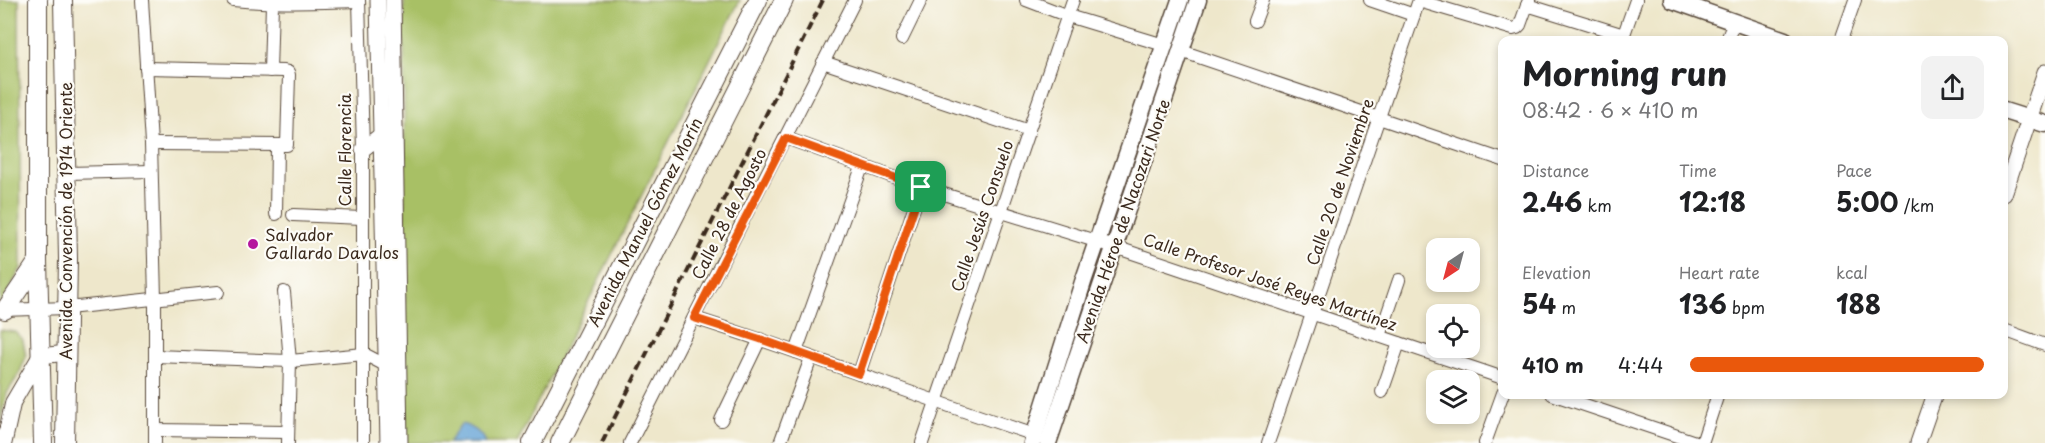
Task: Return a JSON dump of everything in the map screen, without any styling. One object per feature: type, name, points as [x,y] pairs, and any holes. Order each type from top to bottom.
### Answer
[{"type":"main road","name":"Avenida Convención de 1914 Oriente","points":[[38,0],[38,261],[43,443]]},
{"type":"main road","name":"Avenida Convención de 1914 Oriente","points":[[63,0],[68,173],[65,443]]},
{"type":"main road","name":"Avenida Manuel Gómez Morín","points":[[532,443],[758,0]]},
{"type":"main road","name":"Avenida Manuel Gómez Morín","points":[[560,443],[784,0]]},
{"type":"main road","name":"Avenida Héroe de Nacozari Norte","points":[[1043,441],[1097,242],[1180,0]]},
{"type":"main road","name":"Avenida Héroe de Nacozari Norte","points":[[1043,441],[1115,247],[1198,0]]},
{"type":"main road","points":[[1672,0],[1774,36]]},
{"type":"main road","points":[[2008,112],[2045,124]]},
{"type":"main road","points":[[647,272],[638,261],[639,252],[664,200],[667,181]]},
{"type":"main road","points":[[2,312],[38,261]]},
{"type":"street","points":[[142,0],[151,144],[156,437],[288,437],[290,361],[284,291]]},
{"type":"street","points":[[233,0],[272,4],[287,1],[359,1]]},
{"type":"street","points":[[378,0],[388,443]]},
{"type":"street","points":[[393,0],[400,443]]},
{"type":"street","name":"Calle 28 de Agosto","points":[[630,443],[855,0]]},
{"type":"street","points":[[902,39],[921,0]]},
{"type":"street","points":[[1026,0],[1068,16],[1164,45]]},
{"type":"street","name":"Calle Jesús Consuelo","points":[[922,443],[1073,0]]},
{"type":"street","points":[[1255,21],[1263,0]]},
{"type":"street","points":[[1370,0],[1413,15]]},
{"type":"street","points":[[1419,0],[1514,29],[1520,25],[1528,3],[1618,36]]},
{"type":"street","name":"Calle 20 de Noviembre","points":[[1268,443],[1419,0]]},
{"type":"street","points":[[1624,36],[1636,0]]},
{"type":"street","points":[[1842,36],[1855,0]]},
{"type":"street","name":"Calle Florencia","points":[[359,1],[363,149],[363,443]]},
{"type":"street","points":[[270,71],[272,4]]},
{"type":"street","points":[[1729,36],[1734,22]]},
{"type":"street","points":[[1181,51],[1498,158]]},
{"type":"street","points":[[823,62],[1029,131]]},
{"type":"street","points":[[146,68],[284,71],[289,75],[289,141],[284,146],[151,144]]},
{"type":"street","points":[[2008,182],[2045,72]]},
{"type":"street","points":[[363,149],[381,135]]},
{"type":"street","name":"Calle Profesor José Reyes Martínez","points":[[786,138],[921,187],[1115,247],[1498,376]]},
{"type":"street","points":[[276,214],[277,146]]},
{"type":"street","points":[[796,352],[862,166]]},
{"type":"street","points":[[68,173],[151,171]]},
{"type":"street","points":[[859,374],[921,187]]},
{"type":"street","points":[[293,215],[362,218]]},
{"type":"street","points":[[1380,336],[1399,280]]},
{"type":"street","points":[[2,312],[68,308],[218,292]]},
{"type":"street","points":[[694,318],[760,339],[1043,441]]},
{"type":"street","points":[[2008,331],[2045,345]]},
{"type":"street","points":[[721,420],[760,339]]},
{"type":"street","points":[[1382,392],[1399,343]]},
{"type":"street","points":[[4,443],[13,402],[40,356],[67,353]]},
{"type":"street","points":[[155,356],[290,361],[364,354],[387,366]]},
{"type":"street","points":[[780,443],[811,358]]},
{"type":"street","points":[[1485,443],[1501,399]]},
{"type":"street","points":[[1567,399],[1700,443],[1716,399]]},
{"type":"street","points":[[1918,443],[1933,399]]},
{"type":"green space","points":[[0,0],[19,0],[21,268],[0,306]]},
{"type":"green space","points":[[404,0],[740,0],[517,443],[405,443]]},
{"type":"green space","points":[[0,330],[15,332],[23,340],[26,357],[7,393],[0,421]]},
{"type":"water","points":[[461,424],[476,430],[485,443],[448,443]]},
{"type":"railway","points":[[602,443],[823,0]]},
{"type":"place","name":"Salvador Gallardo Davalos","points":[[253,244]]},
{"type":"route","points":[[786,138],[921,187],[859,374],[694,318],[786,138]]}]
